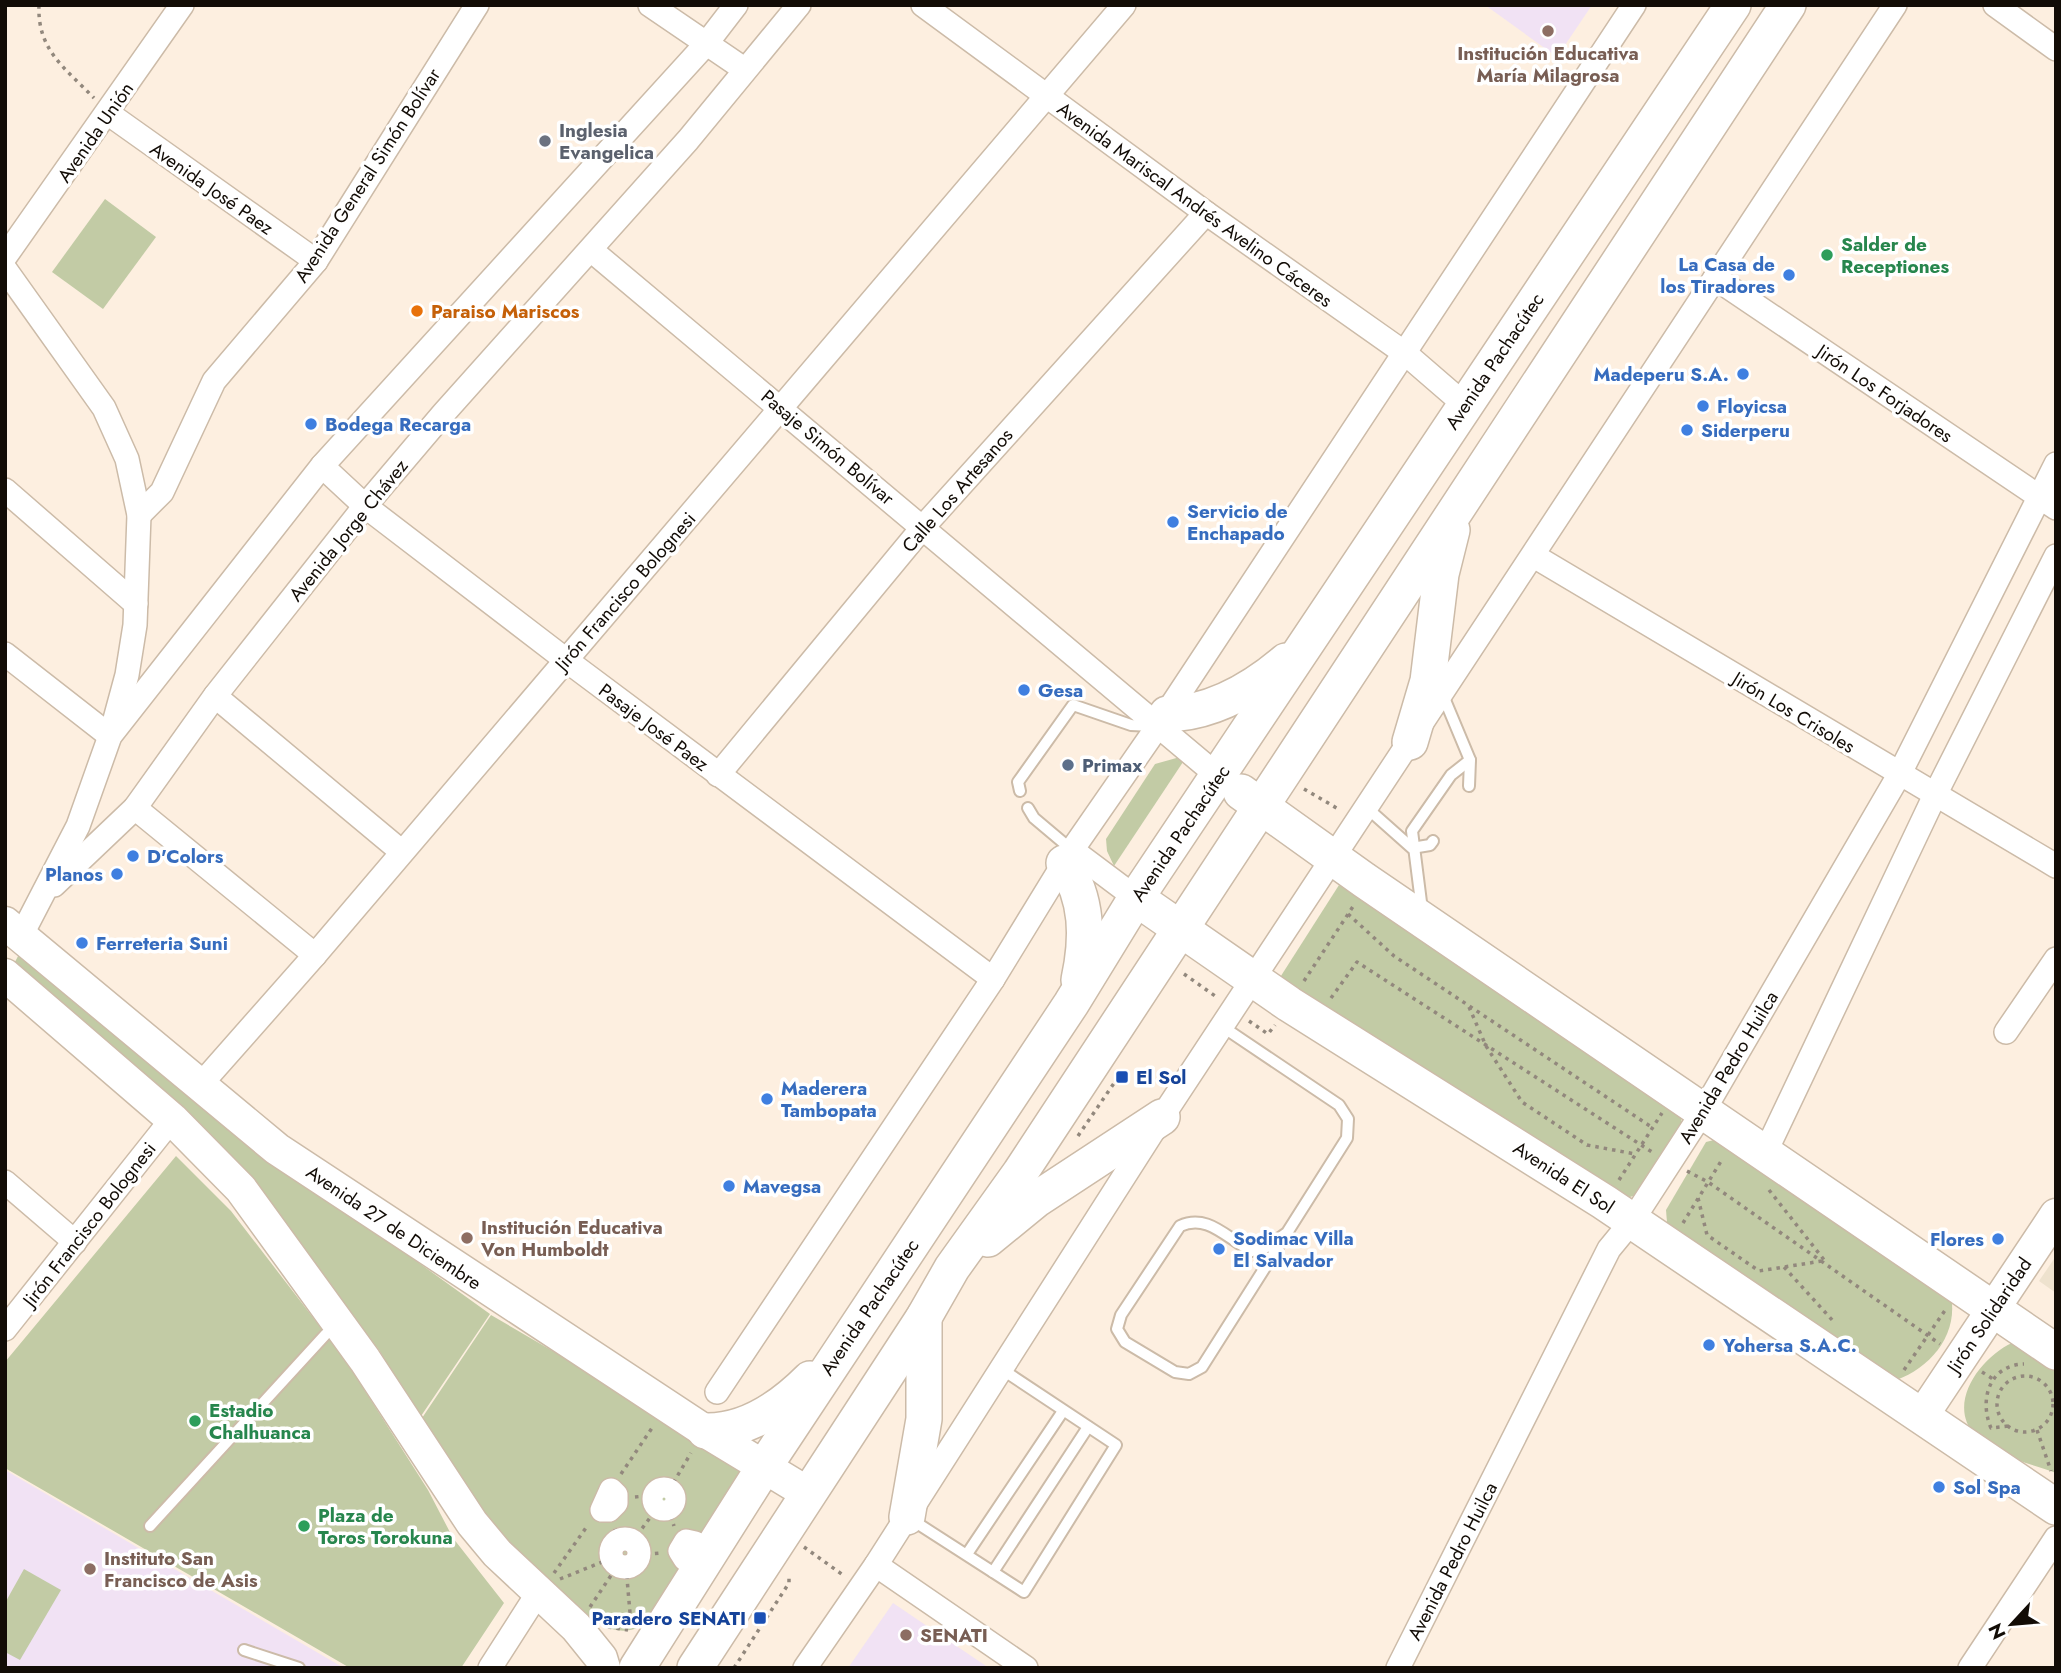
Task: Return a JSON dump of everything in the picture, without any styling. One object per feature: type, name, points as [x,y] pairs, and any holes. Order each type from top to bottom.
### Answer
[{"type":"main road","points":[[695,1668],[924,1317],[952,1268],[1020,1173],[1788,5]]},
{"type":"main road","name":"Avenida Pachacútec","points":[[637,1668],[846,1341],[1071,1004],[1136,898],[1731,6]]},
{"type":"main road","points":[[1410,742],[1428,681],[1441,574],[1459,503]]},
{"type":"main road","points":[[1163,720],[1230,698],[1260,681],[1302,648]]},
{"type":"main road","points":[[1218,776],[1369,884],[1993,1309],[2040,1367]]},
{"type":"main road","points":[[1068,856],[1084,912],[1083,959],[1071,1004]]},
{"type":"main road","name":"Avenida El Sol","points":[[1136,898],[1302,1012],[1618,1211],[2050,1503]]},
{"type":"main road","points":[[952,1268],[1037,1199],[1163,1117]]},
{"type":"main road","points":[[908,1517],[924,1419],[924,1317]]},
{"type":"main road","points":[[705,1431],[728,1431],[753,1422],[803,1385],[846,1341]]},
{"type":"street","name":"Avenida Unión","points":[[5,257],[182,5]]},
{"type":"street","name":"Avenida General Simón Bolívar","points":[[139,515],[162,492],[214,381],[316,261],[477,5]]},
{"type":"street","points":[[650,5],[744,69]]},
{"type":"street","name":"Avenida Jorge Chávez","points":[[39,899],[78,826],[110,736],[323,466],[706,44],[736,5]]},
{"type":"street","name":"Avenida Jorge Chávez","points":[[13,929],[39,899],[135,808],[215,696],[365,506],[443,414],[688,140],[799,5]]},
{"type":"street","name":"Avenida Mariscal Andrés Avelino Cáceres","points":[[923,5],[1206,213],[1406,354],[1465,405]]},
{"type":"street","name":"Jirón Francisco Bolognesi","points":[[202,1083],[315,955],[1048,98],[1124,5]]},
{"type":"street","points":[[717,1392],[992,979],[1068,856],[1163,720],[1634,5]]},
{"type":"street","points":[[805,1668],[908,1517],[1163,1117],[1895,5]]},
{"type":"street","points":[[1995,5],[2056,50]]},
{"type":"street","name":"Avenida José Paez","points":[[108,114],[316,261]]},
{"type":"street","name":"Calle Los Artesanos","points":[[718,775],[923,527],[1206,213]]},
{"type":"street","name":"Pasaje Simón Bolívar","points":[[592,250],[923,527],[1163,720]]},
{"type":"street","points":[[5,269],[104,408],[127,459],[139,515],[136,604],[127,675],[110,736],[5,654]]},
{"type":"street","name":"Jirón Los Forjadores","points":[[1715,278],[2047,502]]},
{"type":"street","name":"Avenida Pedro Huilca","points":[[1398,1668],[1609,1249],[1618,1211],[1670,1162],[1690,1101],[1899,775],[2047,502],[2056,464]]},
{"type":"street","name":"Pasaje José Paez","points":[[323,466],[365,506],[718,775],[992,979]]},
{"type":"street","points":[[5,490],[136,604]]},
{"type":"street","name":"Jirón Los Crisoles","points":[[1534,556],[2056,866]]},
{"type":"street","points":[[1774,1158],[1936,793],[2056,556]]},
{"type":"street","points":[[215,696],[402,852]]},
{"type":"street","points":[[1163,720],[1218,776]]},
{"type":"street","points":[[135,808],[315,955]]},
{"type":"street","name":"Avenida El Sol","points":[[1068,856],[1136,898]]},
{"type":"street","points":[[5,967],[13,929]]},
{"type":"street","name":"Avenida 27 de Diciembre","points":[[13,929],[202,1083],[277,1149],[705,1431],[809,1494]]},
{"type":"street","points":[[2007,1032],[2056,959]]},
{"type":"street","points":[[5,975],[172,1119],[241,1189],[340,1326],[472,1523],[542,1589],[601,1658],[604,1668]]},
{"type":"street","name":"Jirón Francisco Bolognesi","points":[[5,1329],[172,1119]]},
{"type":"street","points":[[5,1182],[75,1242]]},
{"type":"street","name":"Jirón Solidaridad","points":[[1922,1416],[2056,1215]]},
{"type":"street","points":[[1970,1668],[2056,1538]]},
{"type":"street","points":[[619,1563],[615,1543],[622,1540],[632,1542]]},
{"type":"street","points":[[876,1565],[1026,1668]]},
{"type":"street","points":[[491,1668],[542,1589]]},
{"type":"lane","points":[[1442,693],[1470,760],[1469,786]]},
{"type":"lane","points":[[1020,791],[1018,782],[1073,705],[1100,722],[1131,725],[1163,720]]},
{"type":"lane","points":[[1423,920],[1412,831],[1451,775],[1470,760]]},
{"type":"lane","points":[[1033,814],[1068,856]]},
{"type":"lane","points":[[1363,815],[1412,848],[1430,845],[1433,841]]},
{"type":"lane","points":[[1223,1027],[1339,1105],[1348,1119],[1347,1138],[1288,1232],[1202,1367],[1189,1374],[1175,1372],[1125,1342],[1117,1329],[1121,1315],[1180,1226],[1191,1220],[1204,1222],[1252,1251],[1267,1247],[1288,1232]]},
{"type":"lane","points":[[150,1526],[326,1334],[340,1326]]},
{"type":"lane","points":[[908,1517],[1024,1592],[1116,1445],[1003,1370]]},
{"type":"lane","points":[[967,1555],[1063,1411]]},
{"type":"lane","points":[[993,1572],[1088,1427]]},
{"type":"lane","points":[[244,1650],[299,1668]]},
{"type":"path","points":[[39,5],[38,27],[47,49],[108,114]]},
{"type":"path","points":[[1280,774],[1363,815]]},
{"type":"path","points":[[1302,1012],[1349,914],[1369,884]]},
{"type":"path","points":[[1349,914],[1394,956],[1653,1128]]},
{"type":"path","points":[[1268,1034],[1302,1012],[1357,962],[1641,1146],[1708,1182],[1928,1336]]},
{"type":"path","points":[[1469,1007],[1486,1046],[1522,1102],[1587,1145],[1635,1154]]},
{"type":"path","points":[[1618,1211],[1635,1154],[1653,1128],[1690,1101]]},
{"type":"path","points":[[1668,1245],[1724,1157]]},
{"type":"path","points":[[1774,1158],[1769,1191],[1828,1265]]},
{"type":"path","points":[[1698,1198],[1707,1235],[1759,1271],[1822,1261]]},
{"type":"path","points":[[1784,1267],[1832,1321],[1842,1328]]},
{"type":"path","points":[[1895,1364],[1905,1371],[1961,1287]]},
{"type":"path","points":[[2008,1426],[1991,1428],[1986,1416],[1984,1402],[1991,1384],[2007,1368],[2040,1367]]},
{"type":"path","points":[[2040,1367],[2053,1401],[2050,1418],[2037,1430],[2019,1432],[2008,1426],[1999,1415],[1997,1405],[2001,1390],[2040,1367]]},
{"type":"path","points":[[1991,1384],[2001,1390]]},
{"type":"path","points":[[542,1589],[659,1417]]},
{"type":"path","points":[[2037,1430],[2051,1469],[2050,1503]]},
{"type":"path","points":[[632,1542],[705,1431]]},
{"type":"path","points":[[796,1553],[801,1545],[861,1587]]},
{"type":"path","points":[[542,1589],[619,1563],[631,1629]]},
{"type":"path","points":[[734,1668],[789,1583],[790,1572]]},
{"type":"path","points":[[605,1627],[631,1629],[640,1625]]},
{"type":"shaded area","name":"Institución Educativa María Milagrosa","points":[[1485,5],[1592,5],[1557,57]]},
{"type":"shaded area","points":[[2056,1256],[2056,1293],[2039,1281]]},
{"type":"shaded area","name":"Instituto San Francisco de Asis","points":[[5,1470],[344,1668],[5,1668]]},
{"type":"shaded area","name":"SENATI","points":[[893,1603],[989,1668],[848,1668]]},
{"type":"green space","points":[[105,199],[156,237],[103,309],[52,272]]},
{"type":"green space","points":[[1180,757],[1183,762],[1114,866],[1107,851],[1106,839],[1155,764]]},
{"type":"green space","points":[[1339,885],[1679,1110],[1683,1127],[1642,1193],[1618,1201],[1279,979]]},
{"type":"green space","points":[[24,945],[281,1164],[490,1314],[419,1419],[379,1350],[252,1185],[9,973]]},
{"type":"green space","points":[[1722,1138],[1950,1292],[1951,1322],[1939,1349],[1929,1360],[1904,1377],[1890,1382],[1668,1235],[1666,1210],[1706,1142]]},
{"type":"green space","name":"Estadio Chalhuanca","points":[[176,1156],[231,1211],[318,1324],[355,1375],[428,1490],[453,1538],[504,1603],[461,1668],[350,1668],[5,1468],[5,1362]]},
{"type":"green space","points":[[491,1315],[654,1410],[745,1469],[646,1623],[638,1628],[621,1631],[598,1623],[538,1585],[520,1568],[488,1528],[420,1421]]},
{"type":"green space","points":[[2012,1343],[2021,1343],[2056,1363],[2056,1473],[1993,1449],[1976,1436],[1967,1423],[1964,1410],[1971,1383],[1989,1359]]},
{"type":"green space","points":[[24,1569],[61,1590],[20,1660],[5,1652],[5,1603]]},
{"type":"place","name":"Institución Educativa María Milagrosa","points":[[1548,31]]},
{"type":"place","name":"Inglesia Evangelica","points":[[545,141]]},
{"type":"place","name":"Salder de Receptiones","points":[[1827,255]]},
{"type":"place","name":"La Casa de los Tiradores","points":[[1789,275]]},
{"type":"place","name":"Paraiso Mariscos","points":[[417,311]]},
{"type":"place","name":"Madeperu S.A.","points":[[1743,374]]},
{"type":"place","name":"Floyicsa","points":[[1703,406]]},
{"type":"place","name":"Bodega Recarga","points":[[311,424]]},
{"type":"place","name":"Siderperu","points":[[1687,430]]},
{"type":"place","name":"Servicio de Enchapado","points":[[1173,522]]},
{"type":"place","name":"Gesa","points":[[1024,690]]},
{"type":"place","name":"Primax","points":[[1068,765]]},
{"type":"place","name":"D'Colors","points":[[133,856]]},
{"type":"place","name":"Planos","points":[[117,874]]},
{"type":"place","name":"Ferreteria Suni","points":[[82,943]]},
{"type":"place","name":"El Sol","points":[[1122,1077]]},
{"type":"place","name":"Maderera Tambopata","points":[[767,1099]]},
{"type":"place","name":"Mavegsa","points":[[729,1186]]},
{"type":"place","name":"Institución Educativa Von Humboldt","points":[[467,1238]]},
{"type":"place","name":"Flores","points":[[1998,1239]]},
{"type":"place","name":"Sodimac Villa El Salvador","points":[[1219,1249]]},
{"type":"place","name":"Yohersa S.A.C.","points":[[1709,1345]]},
{"type":"place","name":"Estadio Chalhuanca","points":[[195,1421]]},
{"type":"place","name":"Sol Spa","points":[[1939,1487]]},
{"type":"place","name":"Plaza de Toros Torokuna","points":[[304,1526]]},
{"type":"place","name":"Instituto San Francisco de Asis","points":[[90,1569]]},
{"type":"place","name":"Paradero SENATI","points":[[760,1618]]},
{"type":"place","name":"SENATI","points":[[906,1635]]}]
